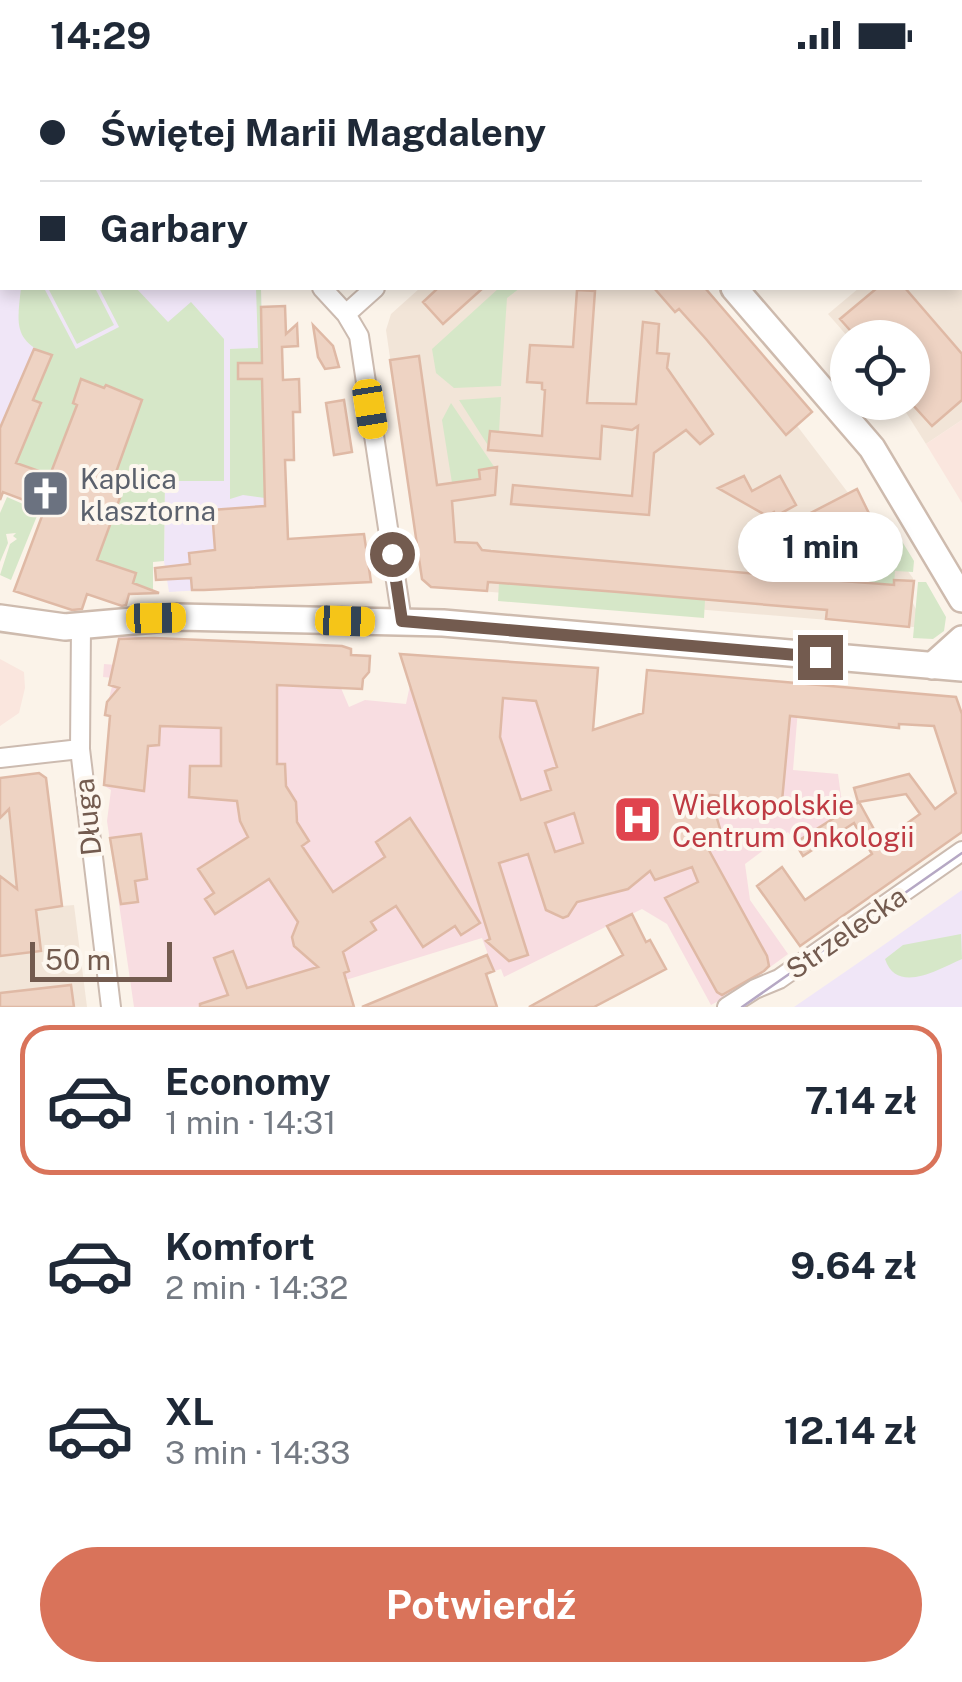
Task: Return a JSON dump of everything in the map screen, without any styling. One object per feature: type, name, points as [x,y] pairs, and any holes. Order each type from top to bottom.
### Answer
[{"type":"street","points":[[324,290],[346,314],[358,336],[402,621]]},
{"type":"street","points":[[346,314],[374,290]]},
{"type":"street","points":[[736,290],[872,448],[962,599]]},
{"type":"street","points":[[0,618],[60,627],[156,618],[402,621],[962,668]]},
{"type":"street","name":"Długa","points":[[81,626],[80,749],[111,1007]]},
{"type":"street","points":[[932,666],[962,639]]},
{"type":"street","points":[[0,758],[80,749]]},
{"type":"street","name":"Strzelecka","points":[[727,1007],[755,989],[779,980],[962,851]]},
{"type":"shaded area","points":[[0,290],[261,290],[269,586],[169,592],[164,561],[166,394],[34,349],[0,425]]},
{"type":"shaded area","points":[[418,290],[694,290],[913,578],[911,599],[925,628],[431,587],[422,579],[386,330],[391,314]]},
{"type":"shaded area","points":[[857,290],[962,290],[962,420],[926,444],[911,420],[930,420],[930,320],[833,320],[828,314]]},
{"type":"shaded area","points":[[962,420],[962,503],[926,444]]},
{"type":"shaded area","points":[[122,633],[149,639],[351,649],[350,676],[341,688],[349,707],[365,700],[406,704],[410,685],[489,659],[598,668],[595,698],[584,698],[595,731],[642,722],[647,671],[800,685],[793,770],[838,774],[847,809],[795,843],[788,832],[745,864],[750,900],[788,954],[711,1005],[667,924],[642,909],[504,977],[501,969],[494,971],[482,938],[258,1007],[134,1007],[107,821],[111,790],[103,785],[110,717],[105,715],[114,678],[103,677],[104,664],[117,665],[118,636]]},
{"type":"shaded area","points":[[0,659],[24,672],[25,688],[19,713],[0,726]]},
{"type":"shaded area","points":[[0,778],[46,778],[62,906],[74,905],[87,1007],[0,1007]]},
{"type":"shaded area","points":[[962,890],[962,1007],[794,1007],[858,963]]},
{"type":"green space","points":[[21,290],[45,290],[76,349],[119,327],[100,290],[138,290],[168,322],[191,302],[224,339],[224,481],[165,481],[164,561],[153,562],[153,593],[135,594],[135,573],[93,559],[103,543],[116,494],[108,485],[142,400],[106,385],[104,388],[81,380],[73,403],[77,405],[50,475],[16,463],[42,404],[33,400],[51,356],[24,337],[19,312]]},
{"type":"green space","points":[[49,290],[96,290],[114,325],[77,344]]},
{"type":"green space","points":[[256,290],[261,290],[265,498],[243,495],[230,499],[230,349],[258,348]]},
{"type":"green space","points":[[497,290],[517,290],[507,298],[501,386],[454,388],[436,373],[432,349]]},
{"type":"green space","points":[[501,397],[499,432],[489,447],[459,400]]},
{"type":"green space","points":[[451,403],[495,468],[479,470],[480,479],[452,483],[442,420]]},
{"type":"green space","points":[[7,497],[39,511],[11,580],[0,575],[10,544],[17,539],[13,536],[16,533],[6,534],[8,543],[0,562],[0,513]]},
{"type":"green space","points":[[897,533],[914,561],[913,572],[895,571],[894,585],[830,580],[830,576],[841,576],[842,565],[867,561],[891,548],[887,538]]},
{"type":"green space","points":[[918,582],[926,582],[946,617],[944,631],[933,639],[913,638]]},
{"type":"green space","points":[[499,583],[705,600],[704,618],[498,601]]},
{"type":"green space","points":[[961,934],[962,959],[931,973],[899,976],[885,959],[903,945]]},
{"type":"building","points":[[436,290],[481,290],[443,324],[423,302]]},
{"type":"building","points":[[577,290],[595,291],[587,403],[636,404],[643,322],[659,324],[657,353],[669,354],[667,368],[713,434],[700,444],[686,430],[654,453],[649,515],[511,504],[513,485],[632,496],[638,426],[632,430],[602,426],[600,459],[488,450],[490,431],[542,436],[545,390],[542,383],[527,382],[530,345],[573,347]]},
{"type":"building","points":[[656,290],[707,290],[812,412],[786,435],[679,309],[675,312]]},
{"type":"building","points":[[875,290],[907,290],[962,354],[962,400],[932,426],[927,420],[930,420],[930,320],[841,320]]},
{"type":"building","points":[[285,306],[286,334],[297,324],[298,346],[282,347],[283,380],[299,379],[300,412],[293,412],[294,460],[285,460],[288,539],[364,534],[371,582],[192,590],[191,578],[156,580],[155,568],[190,564],[189,553],[215,550],[212,510],[265,506],[262,379],[238,379],[238,363],[262,363],[261,307]]},
{"type":"building","points":[[313,325],[333,346],[339,367],[325,369],[318,357]]},
{"type":"building","points":[[34,349],[52,355],[33,400],[41,403],[16,463],[50,475],[77,405],[73,403],[81,379],[142,400],[110,489],[121,495],[97,560],[136,573],[133,583],[159,593],[129,594],[122,606],[87,594],[82,609],[72,610],[14,591],[45,508],[3,492],[0,500],[0,428]]},
{"type":"building","points":[[419,356],[437,485],[480,479],[479,470],[497,467],[495,495],[452,501],[455,542],[477,543],[482,550],[491,551],[827,580],[797,520],[857,489],[887,550],[830,580],[894,585],[894,580],[914,581],[909,627],[826,619],[827,610],[618,592],[488,582],[487,591],[431,587],[422,579],[390,360]]},
{"type":"building","points":[[344,400],[352,452],[334,455],[326,403]]},
{"type":"building","points":[[744,476],[752,491],[780,476],[796,505],[776,516],[774,512],[767,516],[718,488]]},
{"type":"building","points":[[119,639],[342,646],[351,649],[351,655],[370,656],[362,689],[277,685],[277,764],[285,764],[286,786],[296,802],[297,822],[309,841],[302,846],[333,892],[385,857],[376,842],[410,818],[480,923],[461,935],[455,926],[423,947],[396,906],[371,922],[376,930],[343,952],[349,971],[344,973],[354,1007],[200,1007],[228,995],[214,958],[233,951],[247,988],[318,967],[294,946],[292,937],[298,922],[269,879],[215,914],[205,899],[214,893],[198,869],[248,837],[237,801],[189,797],[190,766],[221,766],[221,728],[160,726],[159,745],[148,746],[144,791],[104,785],[110,716],[105,715],[107,702],[119,688],[109,685]]},
{"type":"building","name":"Wielkopolskie Centrum Onkologii","points":[[400,654],[598,668],[593,730],[643,713],[647,670],[956,697],[962,714],[962,832],[800,946],[757,886],[782,867],[805,900],[872,854],[854,823],[803,856],[795,843],[859,802],[881,842],[920,814],[906,794],[858,802],[854,788],[909,774],[935,809],[956,793],[934,726],[899,724],[899,728],[790,716],[782,801],[710,795],[721,832],[705,843],[769,966],[722,995],[665,898],[698,882],[692,867],[655,880],[650,871],[628,889],[577,902],[563,918],[546,910],[528,854],[499,863],[528,955],[509,961],[486,941],[490,939]],"holes":[[[503,698],[536,701],[557,767],[545,771],[551,790],[521,800],[500,737]],[[574,813],[583,843],[555,852],[545,823]]]},
{"type":"building","points":[[39,773],[46,778],[62,906],[36,910],[41,951],[0,956],[0,876],[17,889],[9,809],[0,818],[0,778]]},
{"type":"building","points":[[141,834],[147,879],[135,881],[138,902],[121,904],[110,838]]},
{"type":"building","points":[[632,914],[666,969],[594,1007],[529,1007],[623,955],[607,926]]},
{"type":"building","points":[[487,955],[494,971],[486,974],[497,1007],[362,1007]]},
{"type":"building","points":[[71,985],[74,1007],[0,1007],[0,993]]},
{"type":"tram line","points":[[742,1007],[962,853]]},
{"type":"place","name":"Kaplica klasztorna","points":[[45,494]]},
{"type":"place","name":"Wielkopolskie Centrum Onkologii","points":[[637,820]]},
{"type":"route","points":[[392,554],[402,621],[820,657]]}]
